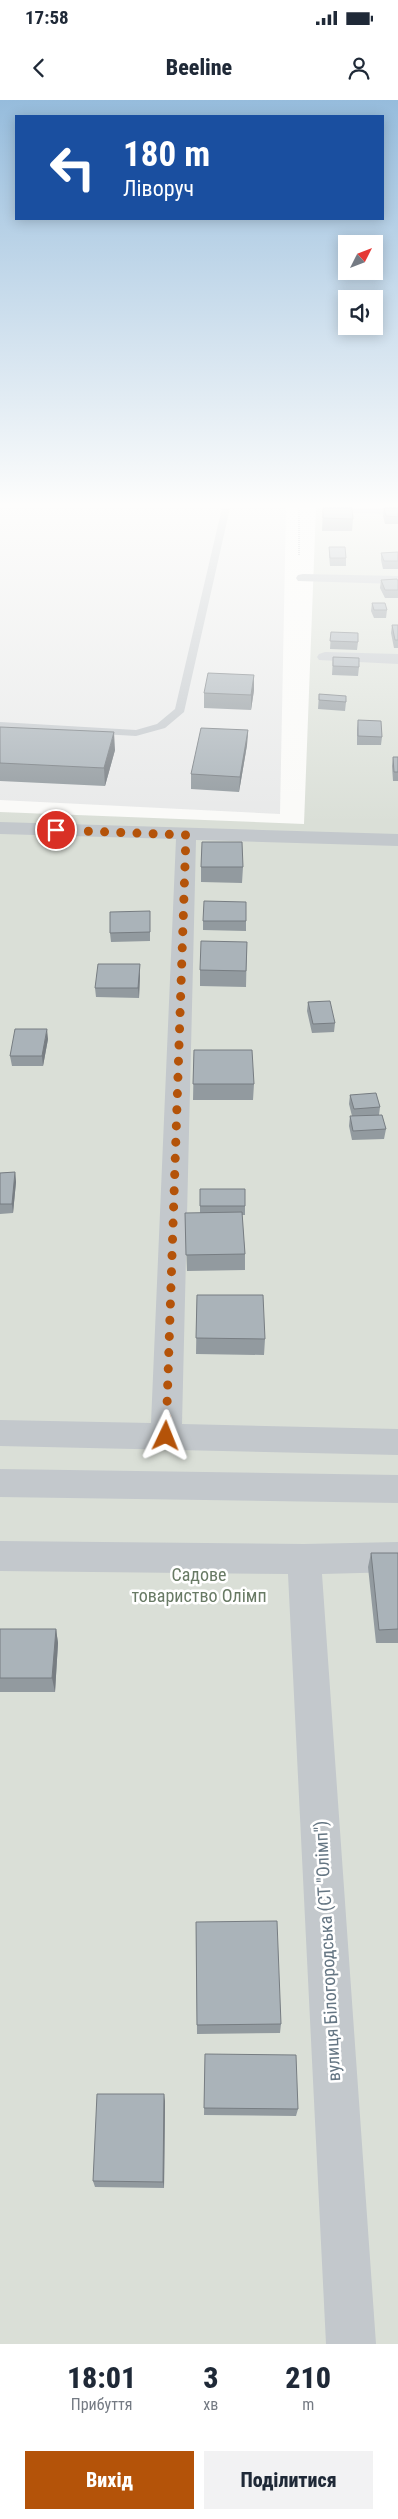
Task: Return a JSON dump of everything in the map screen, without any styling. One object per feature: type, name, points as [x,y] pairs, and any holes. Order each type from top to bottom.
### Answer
[{"type":"street","points":[[325,657],[398,659]]},
{"type":"street","points":[[0,828],[398,840]]},
{"type":"street","points":[[166,1436],[186,835]]},
{"type":"street","points":[[0,1433],[398,1442]]},
{"type":"street","points":[[0,1483],[398,1489]]},
{"type":"street","points":[[0,1556],[304,1559],[398,1557]]},
{"type":"street","name":"вулиця Білогородська (СТ \"Олімп\")","points":[[304,1559],[351,2344]]},
{"type":"lane","points":[[0,725],[136,733],[161,726],[180,710],[202,613]]},
{"type":"shaded area","points":[[0,613],[284,613],[280,814],[0,800]]},
{"type":"green space","name":"Садове товариство Олімп","points":[[312,613],[398,613],[398,2344],[0,2344],[0,812],[304,824]]},
{"type":"building","points":[[392,625],[398,625],[398,640],[395,640]]},
{"type":"building","points":[[331,632],[358,633],[358,642],[330,641]]},
{"type":"building","points":[[333,657],[359,658],[359,667],[333,666]]},
{"type":"building","points":[[208,673],[254,675],[251,695],[204,693]]},
{"type":"building","points":[[319,694],[346,696],[346,702],[319,700]]},
{"type":"building","points":[[358,720],[381,721],[382,737],[358,736]]},
{"type":"building","points":[[0,727],[114,732],[104,768],[0,763]]},
{"type":"building","points":[[201,728],[248,730],[240,777],[191,774]]},
{"type":"building","points":[[393,757],[398,757],[398,772],[394,772]]},
{"type":"building","points":[[202,842],[242,842],[243,867],[201,867]]},
{"type":"building","points":[[204,901],[246,902],[246,921],[203,921]]},
{"type":"building","points":[[150,911],[150,932],[110,933],[110,912]]},
{"type":"building","points":[[201,941],[247,942],[246,971],[200,970]]},
{"type":"building","points":[[98,964],[140,964],[138,988],[95,988]]},
{"type":"building","points":[[330,1001],[335,1023],[313,1024],[308,1002]]},
{"type":"building","points":[[15,1029],[47,1029],[42,1056],[10,1056]]},
{"type":"building","points":[[194,1050],[252,1050],[254,1084],[193,1084]]},
{"type":"building","points":[[376,1093],[380,1107],[354,1109],[350,1095]]},
{"type":"building","points":[[382,1115],[386,1129],[353,1131],[350,1116]]},
{"type":"building","points":[[15,1172],[12,1204],[0,1204],[0,1173]]},
{"type":"building","points":[[200,1189],[245,1189],[245,1206],[200,1206]]},
{"type":"building","points":[[242,1212],[245,1254],[186,1255],[185,1213]]},
{"type":"building","points":[[197,1295],[263,1295],[265,1339],[196,1338]]},
{"type":"building","points":[[371,1553],[398,1553],[398,1629],[379,1630]]},
{"type":"building","points":[[0,1629],[56,1629],[52,1678],[0,1678]]},
{"type":"building","points":[[277,1921],[281,2024],[197,2025],[196,1922]]},
{"type":"building","points":[[205,2054],[296,2055],[298,2109],[204,2108]]},
{"type":"building","points":[[97,2094],[164,2094],[163,2182],[93,2181]]},
{"type":"route","points":[[56,830],[186,835],[166,1436]]}]
